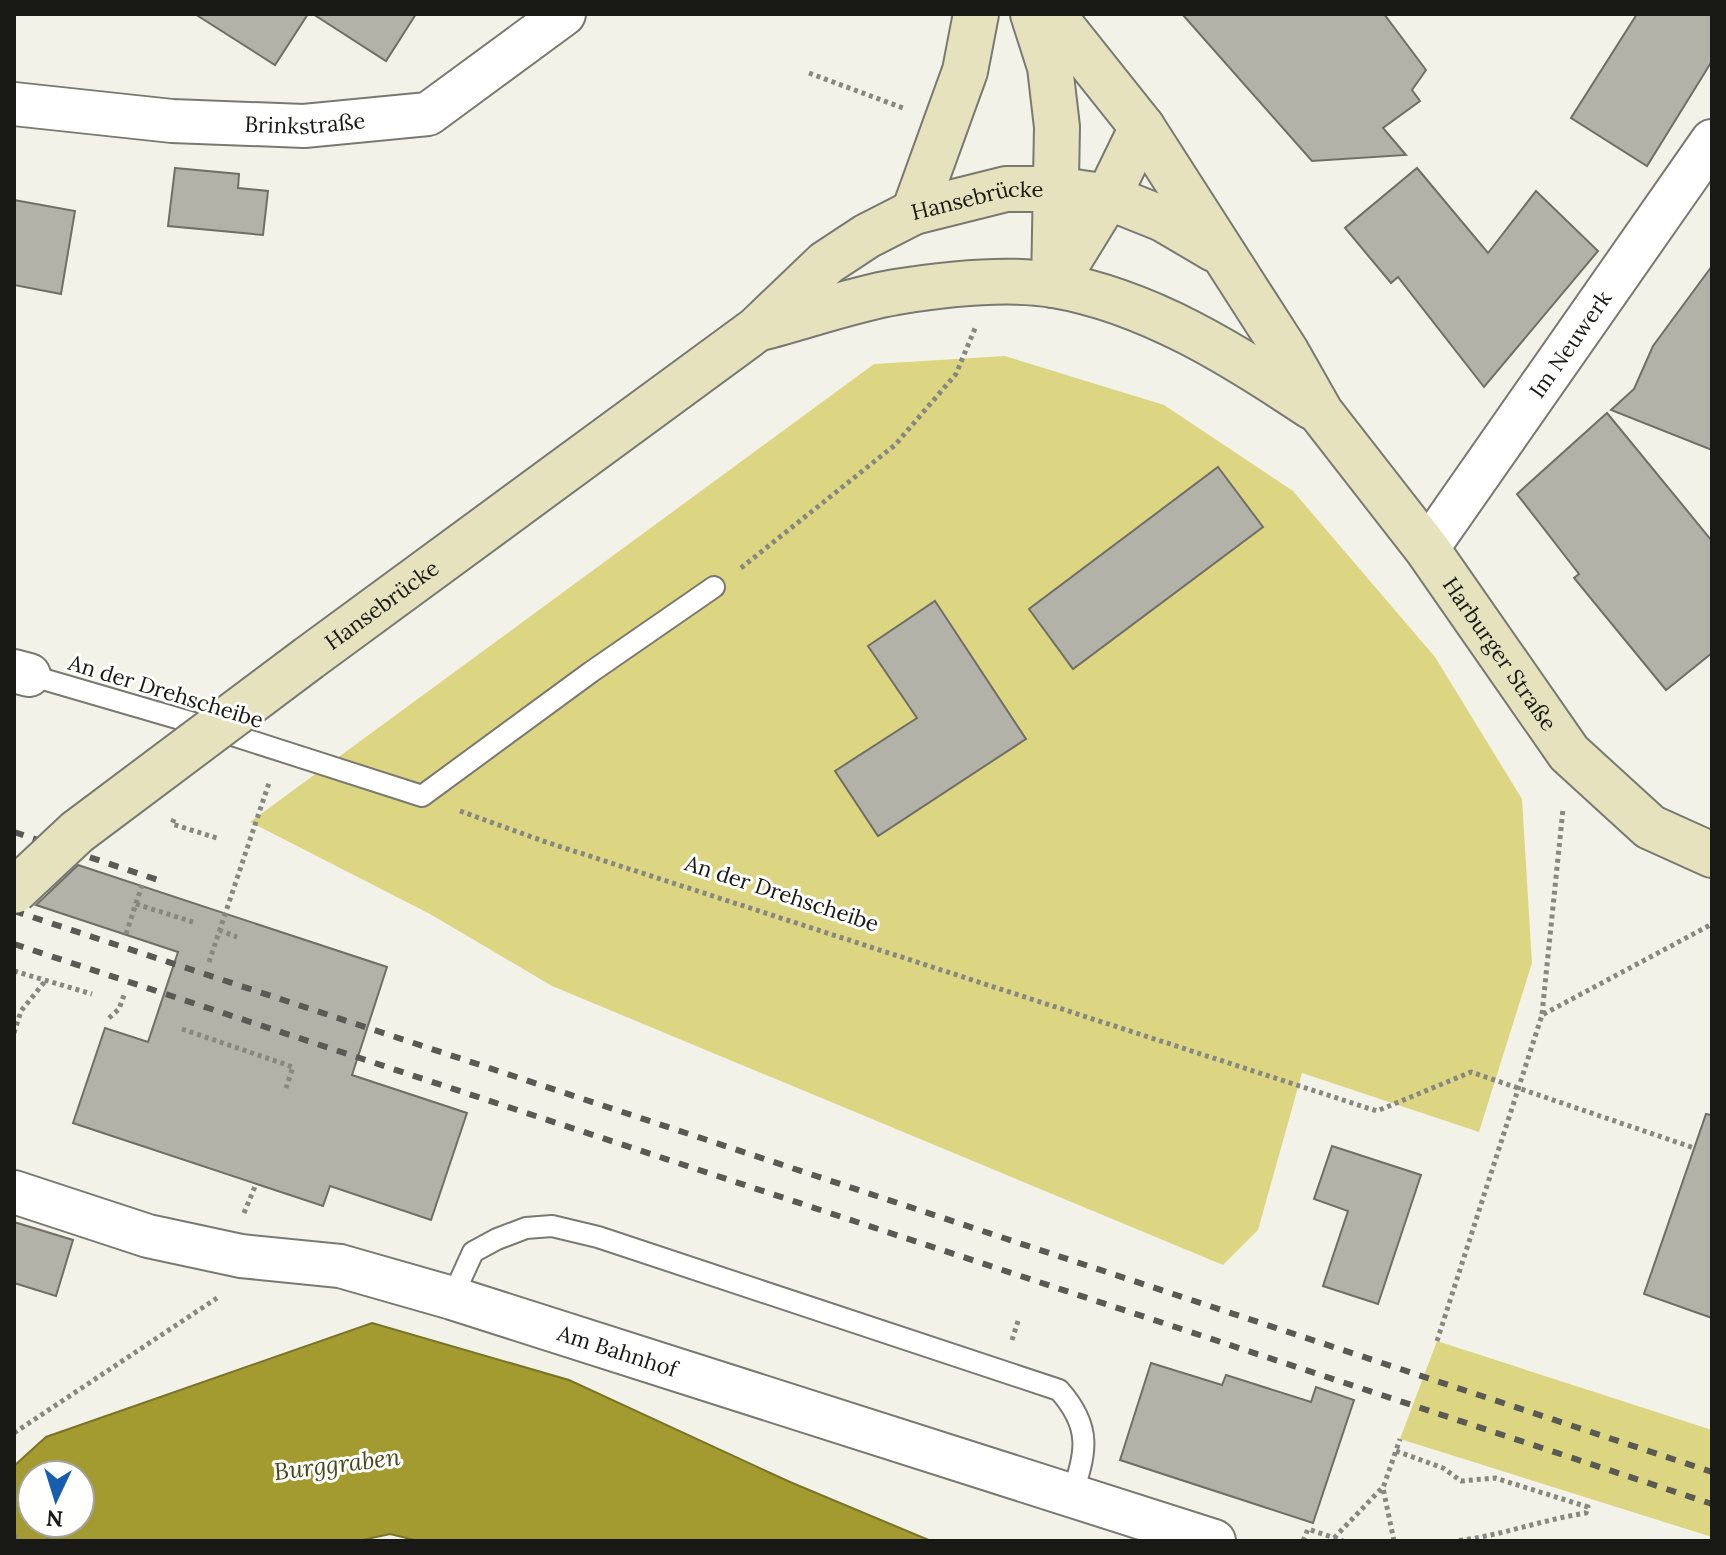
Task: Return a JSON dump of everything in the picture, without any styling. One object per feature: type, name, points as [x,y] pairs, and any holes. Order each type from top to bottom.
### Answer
[{"type":"main road","points":[[914,212],[958,96],[976,14]]},
{"type":"main road","points":[[1033,14],[1050,67],[1057,127],[1054,285]]},
{"type":"main road","name":"Harburger Straße","points":[[1052,14],[1142,127],[1321,413],[1427,549],[1569,753],[1650,827],[1712,855]]},
{"type":"main road","points":[[1054,285],[1108,197],[1142,127]]},
{"type":"main road","name":"Hansebrücke","points":[[14,891],[77,832],[757,329],[826,263],[867,236],[914,212],[1006,189],[1055,189],[1108,197],[1163,219],[1223,255]]},
{"type":"main road","name":"Hansebrücke","points":[[757,329],[894,293],[994,283],[1054,285]]},
{"type":"main road","name":"Harburger Straße","points":[[1054,285],[1137,308],[1264,375],[1321,413]]},
{"type":"street","name":"Brinkstraße","points":[[14,104],[172,121],[304,126],[428,114],[564,14]]},
{"type":"street","name":"Im Neuwerk","points":[[1427,549],[1712,141]]},
{"type":"street","name":"Am Bahnhof","points":[[14,1192],[148,1236],[241,1256],[340,1266],[452,1298],[1214,1541]]},
{"type":"lane","points":[[422,796],[591,672],[714,587]]},
{"type":"lane","name":"An der Drehscheibe","points":[[21,673],[422,796]]},
{"type":"lane","points":[[452,1298],[473,1252],[497,1239],[526,1228],[552,1226],[598,1237],[1059,1390],[1075,1408],[1086,1455],[1071,1497]]},
{"type":"path","points":[[714,587],[895,445],[956,374],[994,283]]},
{"type":"path","points":[[209,962],[279,752]]},
{"type":"path","points":[[1437,1341],[1542,1015],[1569,753]]},
{"type":"path","name":"An der Drehscheibe","points":[[422,796],[543,841],[1377,1111],[1471,1072],[1694,1148]]},
{"type":"path","points":[[179,826],[220,839]]},
{"type":"path","points":[[126,934],[142,885]]},
{"type":"path","points":[[136,904],[193,922]]},
{"type":"path","points":[[1542,1015],[1712,924]]},
{"type":"path","points":[[219,930],[237,937]]},
{"type":"path","points":[[14,971],[92,994]]},
{"type":"path","points":[[14,1033],[21,1011],[46,980]]},
{"type":"path","points":[[109,1018],[119,1009],[124,995]]},
{"type":"path","points":[[182,1029],[293,1067],[286,1088]]},
{"type":"path","points":[[14,1433],[207,1303],[237,1287],[241,1256]]},
{"type":"path","points":[[1334,1538],[1383,1488],[1400,1439]]},
{"type":"path","points":[[1396,1451],[1443,1468],[1461,1481],[1495,1478],[1588,1507],[1586,1513],[1553,1518],[1494,1537],[1455,1541]]},
{"type":"path","points":[[1383,1488],[1394,1541]]},
{"type":"path","points":[[1303,1541],[1308,1529],[1343,1541]]},
{"type":"path","points":[[14,1536],[21,1541]]},
{"type":"shaded area","points":[[1005,356],[1164,405],[1293,491],[1435,657],[1522,799],[1532,963],[1479,1132],[1302,1073],[1258,1230],[1223,1265],[552,986],[430,914],[250,822],[874,364]]},
{"type":"shaded area","points":[[1437,1341],[1712,1430],[1712,1537],[1400,1439]]},
{"type":"water","name":"Burggraben","points":[[372,1323],[569,1380],[790,1482],[931,1541],[419,1541],[390,1534],[358,1541],[14,1541],[16,1464],[16,1539],[96,1539],[96,1459],[22,1459],[46,1437]]},
{"type":"building","points":[[195,14],[308,14],[275,65]]},
{"type":"building","points":[[313,14],[416,14],[386,61]]},
{"type":"building","points":[[1182,14],[1384,14],[1426,70],[1412,90],[1420,101],[1383,128],[1406,155],[1312,161]]},
{"type":"building","points":[[1637,14],[1712,14],[1712,61],[1647,166],[1571,118]]},
{"type":"building","points":[[175,168],[239,174],[238,188],[268,191],[263,235],[168,226]]},
{"type":"building","points":[[1417,168],[1488,253],[1536,191],[1598,251],[1484,387],[1398,277],[1391,283],[1345,228]]},
{"type":"building","points":[[14,200],[75,211],[61,294],[14,285]]},
{"type":"building","points":[[1712,266],[1712,450],[1611,410],[1634,389],[1653,346]]},
{"type":"building","points":[[1607,413],[1712,541],[1712,653],[1666,690],[1574,578],[1579,574],[1517,494]]},
{"type":"building","points":[[1218,467],[1263,527],[1073,669],[1029,609]]},
{"type":"building","points":[[935,601],[1026,739],[878,836],[835,771],[917,718],[868,646]]},
{"type":"building","points":[[78,865],[387,967],[352,1075],[467,1113],[431,1220],[330,1186],[323,1206],[73,1123],[105,1028],[148,1042],[178,952],[36,905]]},
{"type":"building","points":[[1706,1114],[1712,1115],[1712,1318],[1644,1294]]},
{"type":"building","points":[[1332,1146],[1421,1175],[1378,1304],[1323,1286],[1348,1211],[1314,1199]]},
{"type":"building","points":[[14,1222],[73,1240],[56,1296],[14,1283]]},
{"type":"building","points":[[1151,1363],[1222,1385],[1226,1375],[1311,1402],[1316,1387],[1354,1400],[1313,1523],[1120,1460]]},
{"type":"railway","points":[[14,832],[161,881]]},
{"type":"railway","points":[[14,911],[1712,1472]]},
{"type":"railway","points":[[14,944],[1712,1504]]}]
